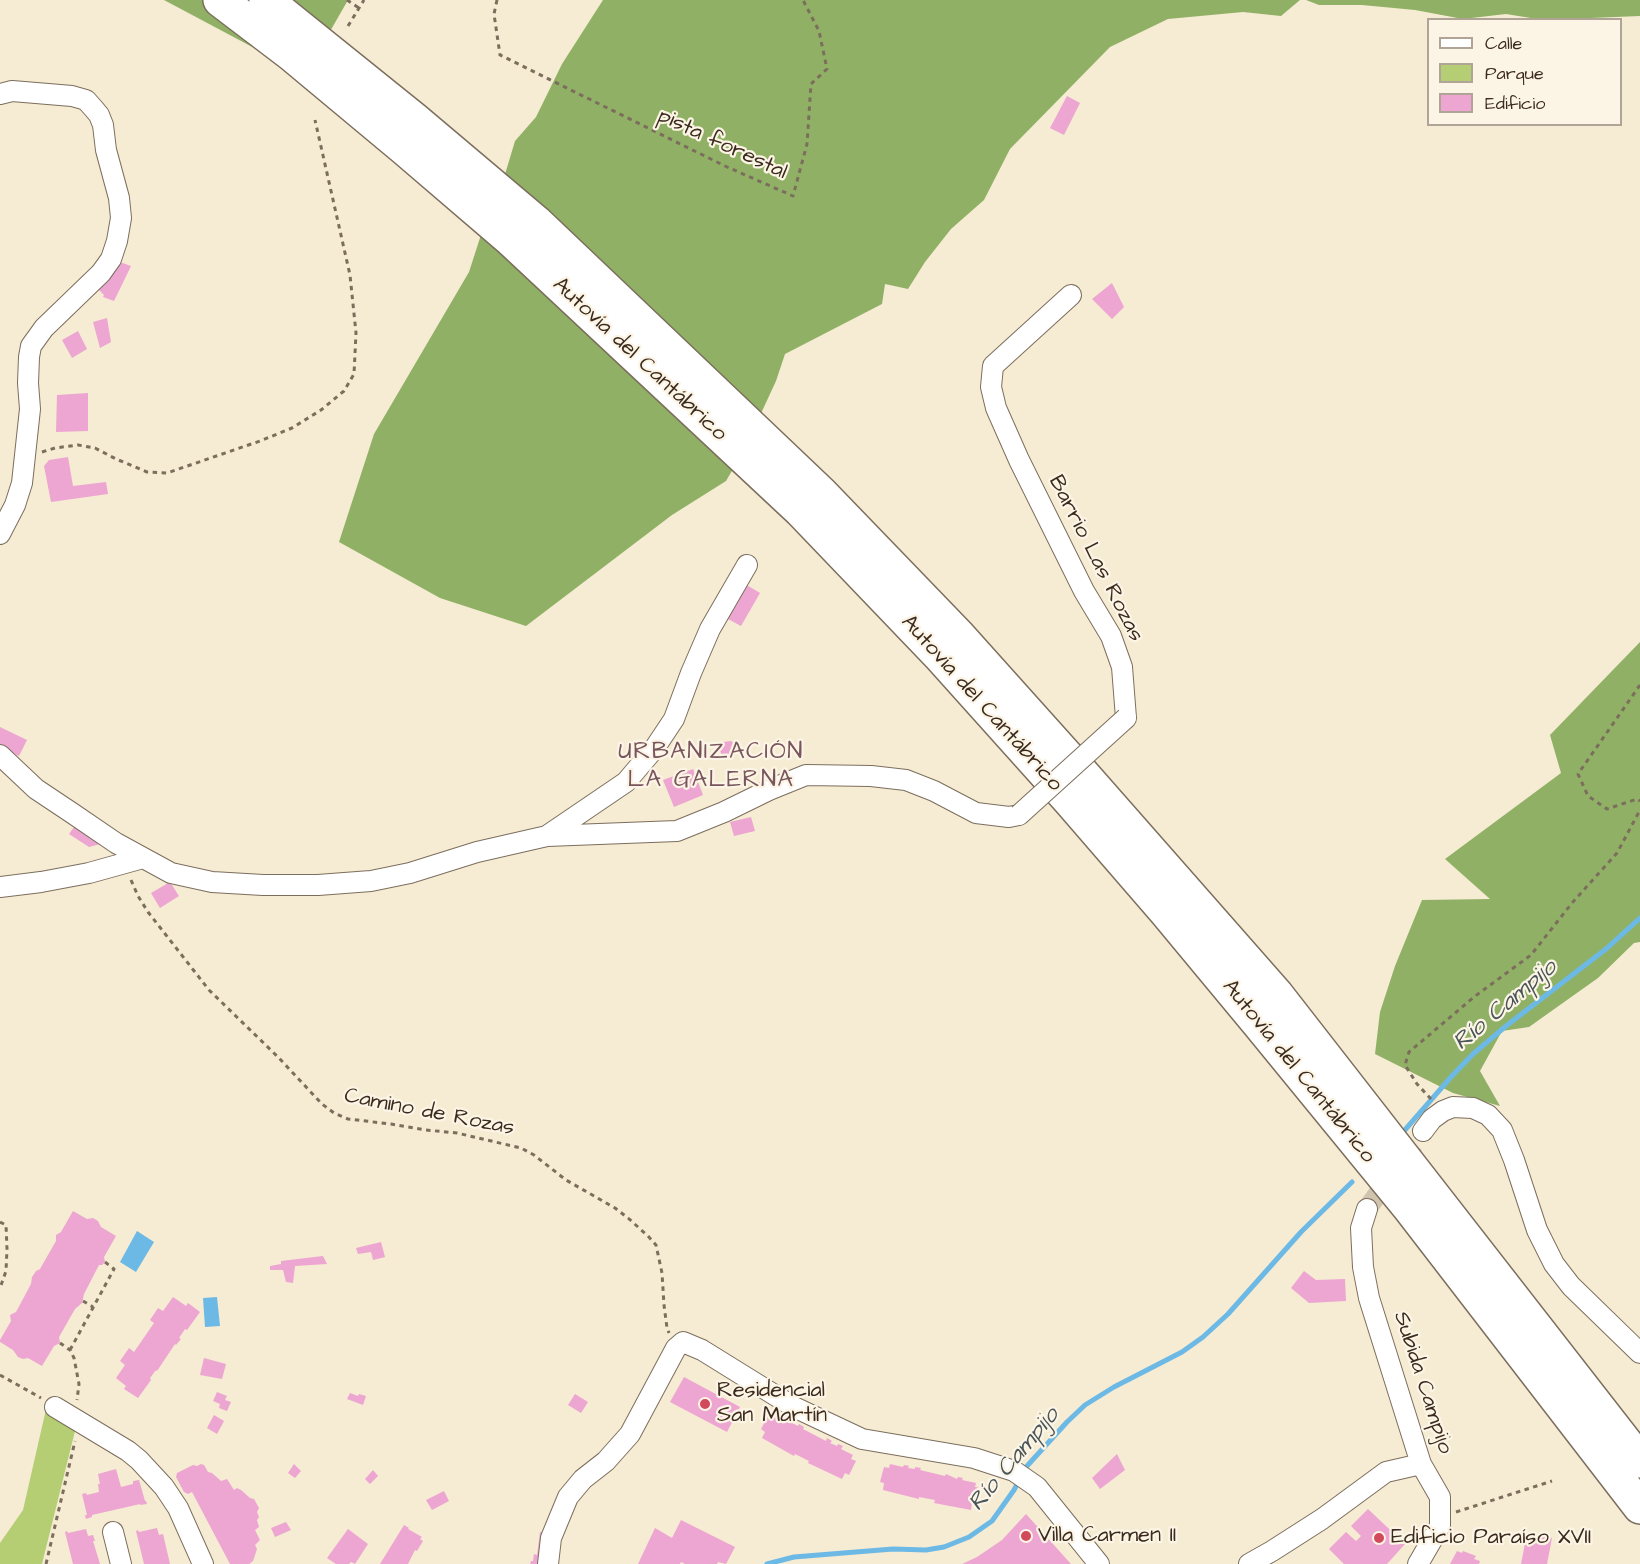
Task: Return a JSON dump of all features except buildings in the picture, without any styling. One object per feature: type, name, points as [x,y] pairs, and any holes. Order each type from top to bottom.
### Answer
[{"type":"highway","name":"Autovía del Cantábrico","points":[[220,0],[405,149],[510,239],[801,511],[939,655],[1070,801],[1259,1024],[1408,1206],[1640,1507]]},
{"type":"highway","name":"Autovía del Cantábrico","points":[[266,0],[414,119],[536,222],[821,493],[959,636],[1277,995],[1640,1461]]},
{"type":"street","points":[[0,94],[12,92],[72,96],[86,100],[99,115],[103,125],[106,150],[121,218],[111,259],[101,273],[44,328],[31,345],[28,383],[30,409],[22,483],[15,505],[0,534]]},
{"type":"street","name":"Barrio Las Rozas","points":[[0,755],[36,789],[116,843],[134,861],[171,873],[212,882],[318,885],[371,881],[410,873],[477,852],[547,836],[677,831],[806,775],[871,776],[906,780],[934,791],[976,813],[1009,817],[1019,815],[1126,718],[1122,667],[1112,636],[1084,591],[1019,460],[996,408],[991,387],[993,366],[1071,294]]},
{"type":"street","name":"Barrio Las Rozas","points":[[547,836],[626,782],[654,749],[674,719],[710,629],[747,565]]},
{"type":"street","points":[[0,887],[89,873],[134,861]]},
{"type":"street","points":[[1423,1131],[1432,1119],[1453,1107],[1473,1108],[1488,1115],[1502,1130],[1537,1230],[1554,1264],[1571,1286],[1640,1353]]},
{"type":"street","name":"Subida Campijo","points":[[1367,1209],[1361,1228],[1363,1267],[1369,1298],[1421,1464],[1440,1497],[1440,1516]]},
{"type":"street","points":[[548,1564],[551,1538],[568,1497],[583,1479],[606,1461],[630,1434],[676,1348],[683,1342],[702,1350],[794,1407],[862,1439],[974,1458],[1014,1471],[1037,1487],[1099,1564]]},
{"type":"street","points":[[68,1415],[128,1451],[164,1487],[190,1531],[203,1564]]},
{"type":"street","points":[[1249,1564],[1322,1519],[1386,1472],[1421,1464]]},
{"type":"street","points":[[1418,1564],[1440,1526],[1440,1516]]},
{"type":"street","points":[[113,1532],[121,1564]]},
{"type":"path","points":[[347,0],[359,8]]},
{"type":"path","points":[[348,26],[364,0]]},
{"type":"path","name":"pista forestal","points":[[497,0],[494,14],[500,55],[725,166],[793,196],[807,144],[811,84],[827,69],[819,32],[803,0]]},
{"type":"path","points":[[26,457],[55,448],[78,445],[95,448],[147,472],[167,473],[292,428],[321,410],[344,391],[354,374],[356,333],[350,275],[315,120]]},
{"type":"path","points":[[1640,685],[1578,774],[1588,796],[1607,809],[1637,799],[1640,801]]},
{"type":"path","points":[[1443,1111],[1417,1084],[1405,1065],[1409,1052],[1474,997],[1531,955],[1572,903],[1617,853],[1640,810]]},
{"type":"path","name":"Camino de Rozas","points":[[134,861],[138,896],[209,990],[322,1104],[334,1113],[348,1119],[457,1133],[521,1148],[534,1155],[566,1180],[615,1208],[648,1236],[659,1252],[667,1328],[676,1348]]},
{"type":"path","points":[[0,1222],[6,1225],[7,1252],[6,1271],[0,1288]]},
{"type":"path","points":[[0,1250],[7,1252]]},
{"type":"path","points":[[70,1350],[114,1269],[105,1262]]},
{"type":"path","points":[[83,1301],[93,1307]]},
{"type":"path","points":[[46,1564],[68,1415],[76,1401],[79,1384],[74,1358],[70,1350],[60,1343]]},
{"type":"path","points":[[0,1375],[68,1415]]},
{"type":"path","points":[[1440,1516],[1552,1480]]},
{"type":"green space","points":[[164,0],[348,0],[305,75]]},
{"type":"green space","points":[[603,0],[1300,0],[1281,16],[1243,12],[1168,19],[1110,47],[1010,149],[984,200],[951,229],[925,262],[908,289],[885,284],[882,304],[785,354],[776,381],[744,450],[726,481],[672,515],[526,626],[440,598],[339,542],[374,434],[469,272],[489,210],[503,181],[515,141],[536,117],[562,64]]},
{"type":"green space","points":[[1306,0],[1640,0],[1640,16],[1531,18],[1506,14],[1458,18],[1415,10],[1362,5],[1319,5]]},
{"type":"green space","points":[[1640,642],[1640,942],[1634,943],[1598,978],[1529,1027],[1502,1031],[1480,1071],[1500,1106],[1453,1093],[1375,1054],[1380,1012],[1395,966],[1422,900],[1490,899],[1445,859],[1561,773],[1550,735]]},
{"type":"green space","points":[[47,1405],[77,1423],[42,1564],[0,1564],[0,1543],[23,1510]]},
{"type":"water","points":[[137,1231],[154,1242],[136,1272],[120,1262]]},
{"type":"water","points":[[217,1297],[220,1326],[205,1327],[203,1298]]},
{"type":"waterway","name":"Río Campijo","points":[[1404,1131],[1473,1054],[1606,949],[1640,918]]},
{"type":"waterway","name":"Río Campijo","points":[[767,1564],[794,1557],[893,1549],[926,1550],[944,1547],[969,1537],[992,1521],[1014,1490],[1027,1466],[1085,1405],[1114,1387],[1182,1352],[1203,1337],[1228,1314],[1301,1232],[1352,1182]]},
{"type":"tunnel","points":[[1367,1209],[1423,1131]]},
{"type":"place","name":"Residencial San Martín","points":[[705,1404]]},
{"type":"place","name":"Villa Carmen II","points":[[1026,1536]]},
{"type":"place","name":"Edificio Paraíso XVII","points":[[1379,1538]]},
{"type":"district","name":"URBANIZACIÓN LA GALERNA","points":[[711,767]]}]
